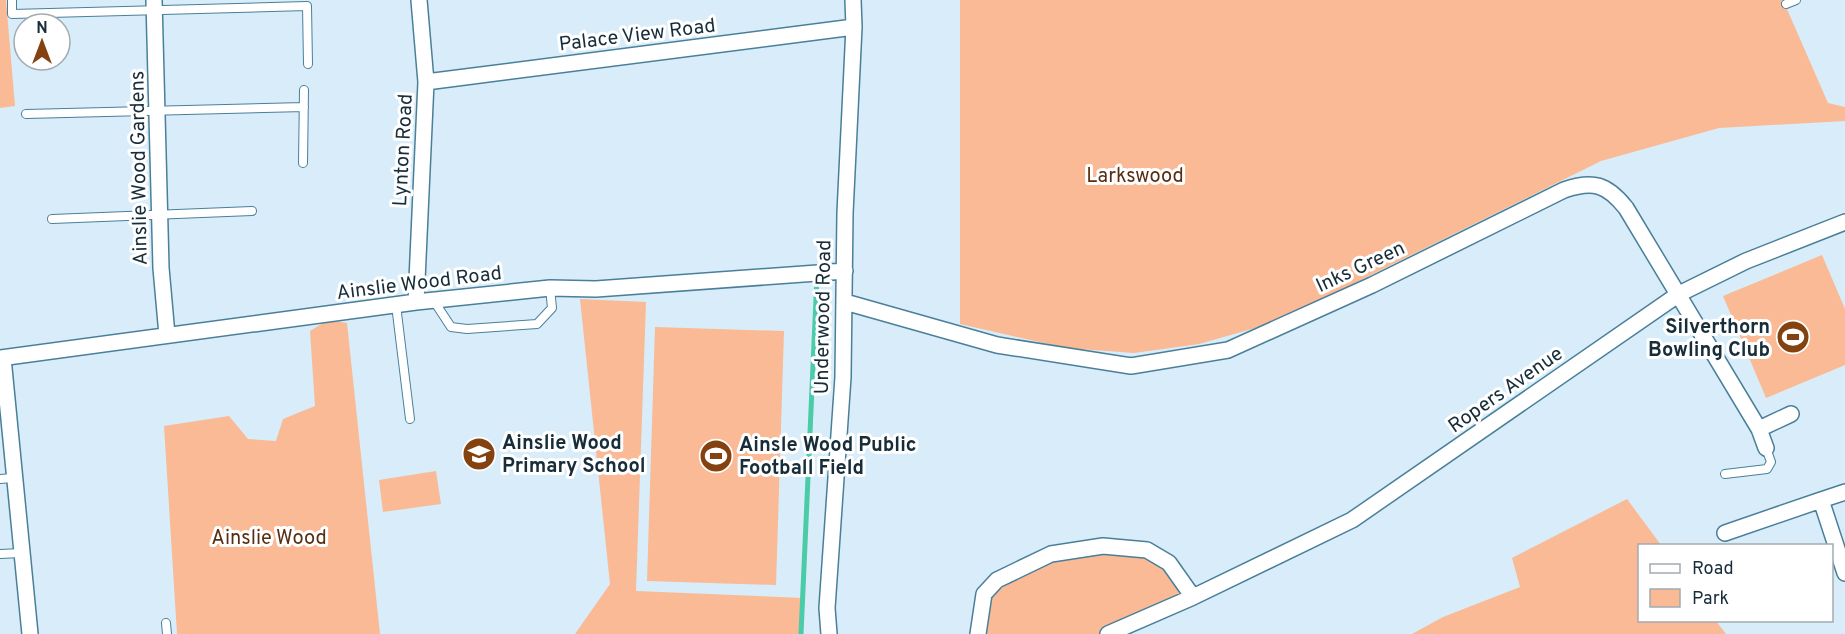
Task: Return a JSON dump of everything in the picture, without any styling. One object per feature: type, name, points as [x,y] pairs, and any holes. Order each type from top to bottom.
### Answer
[{"type":"street","name":"Lynton Road","points":[[416,302],[426,82],[419,0]]},
{"type":"street","name":"Underwood Road","points":[[829,634],[827,608],[843,377],[845,213],[854,27],[853,0]]},
{"type":"street","name":"Ainslie Wood Gardens","points":[[155,5],[161,267],[167,335]]},
{"type":"street","name":"Palace View Road","points":[[426,82],[854,27]]},
{"type":"street","name":"Inks Green","points":[[845,302],[997,345],[1131,366],[1228,350],[1371,285],[1564,190],[1581,184],[1600,186],[1615,194],[1679,294],[1759,429],[1766,448]]},
{"type":"street","name":"Ropers Avenue","points":[[1108,634],[1193,597],[1352,520],[1679,294],[1746,261],[1845,222]]},
{"type":"street","name":"Ainslie Wood Road","points":[[1,358],[416,302],[550,288],[596,289],[845,270]]},
{"type":"street","points":[[1,358],[7,478],[21,553],[30,634]]},
{"type":"street","points":[[1759,429],[1791,414]]},
{"type":"street","points":[[1725,533],[1845,492]]},
{"type":"street","points":[[1821,500],[1845,573]]},
{"type":"street","points":[[978,634],[984,594],[997,579],[1051,554],[1103,546],[1147,550],[1169,563],[1193,597]]},
{"type":"lane","points":[[12,0],[12,14],[155,5],[307,6],[308,64]]},
{"type":"lane","points":[[1786,4],[1796,0]]},
{"type":"lane","points":[[303,163],[304,90]]},
{"type":"lane","points":[[26,114],[304,107]]},
{"type":"lane","points":[[52,219],[252,211]]},
{"type":"lane","points":[[434,301],[451,327],[467,329],[537,324],[552,308],[550,288]]},
{"type":"lane","points":[[396,305],[410,419]]},
{"type":"lane","points":[[1725,474],[1767,469],[1771,462],[1766,448]]},
{"type":"lane","points":[[0,554],[21,553]]},
{"type":"lane","points":[[166,622],[167,634]]},
{"type":"green space","points":[[0,0],[6,0],[15,106],[0,108]]},
{"type":"green space","name":"Larkswood","points":[[960,0],[1783,0],[1828,103],[1845,107],[1845,121],[1719,128],[1601,161],[1276,322],[1199,344],[1134,353],[1066,348],[960,324]]},
{"type":"green space","name":"Silverthorn Bowling Club","points":[[1822,255],[1845,309],[1845,365],[1766,398],[1723,296]]},
{"type":"green space","points":[[580,299],[646,302],[636,591],[803,598],[801,634],[575,634],[610,584]]},
{"type":"green space","name":"Ainslie Wood","points":[[328,320],[347,323],[380,634],[177,634],[164,426],[229,416],[248,439],[276,441],[283,419],[315,406],[310,331]]},
{"type":"green space","name":"Ainsle Wood Public Football Field","points":[[655,327],[784,331],[776,585],[647,581]]},
{"type":"green space","points":[[436,471],[441,504],[383,512],[379,480]]},
{"type":"green space","points":[[1627,499],[1660,544],[1638,544],[1638,622],[1717,622],[1726,634],[1412,634],[1443,617],[1520,587],[1512,558]]},
{"type":"green space","points":[[1147,550],[1193,597],[1108,634],[978,634],[984,594],[1051,554]]},
{"type":"waterway","points":[[801,634],[817,276]]},
{"type":"place","name":"Silverthorn Bowling Club","points":[[1793,337]]},
{"type":"place","name":"Ainslie Wood Primary School","points":[[479,454]]},
{"type":"place","name":"Ainsle Wood Public Football Field","points":[[716,456]]}]
